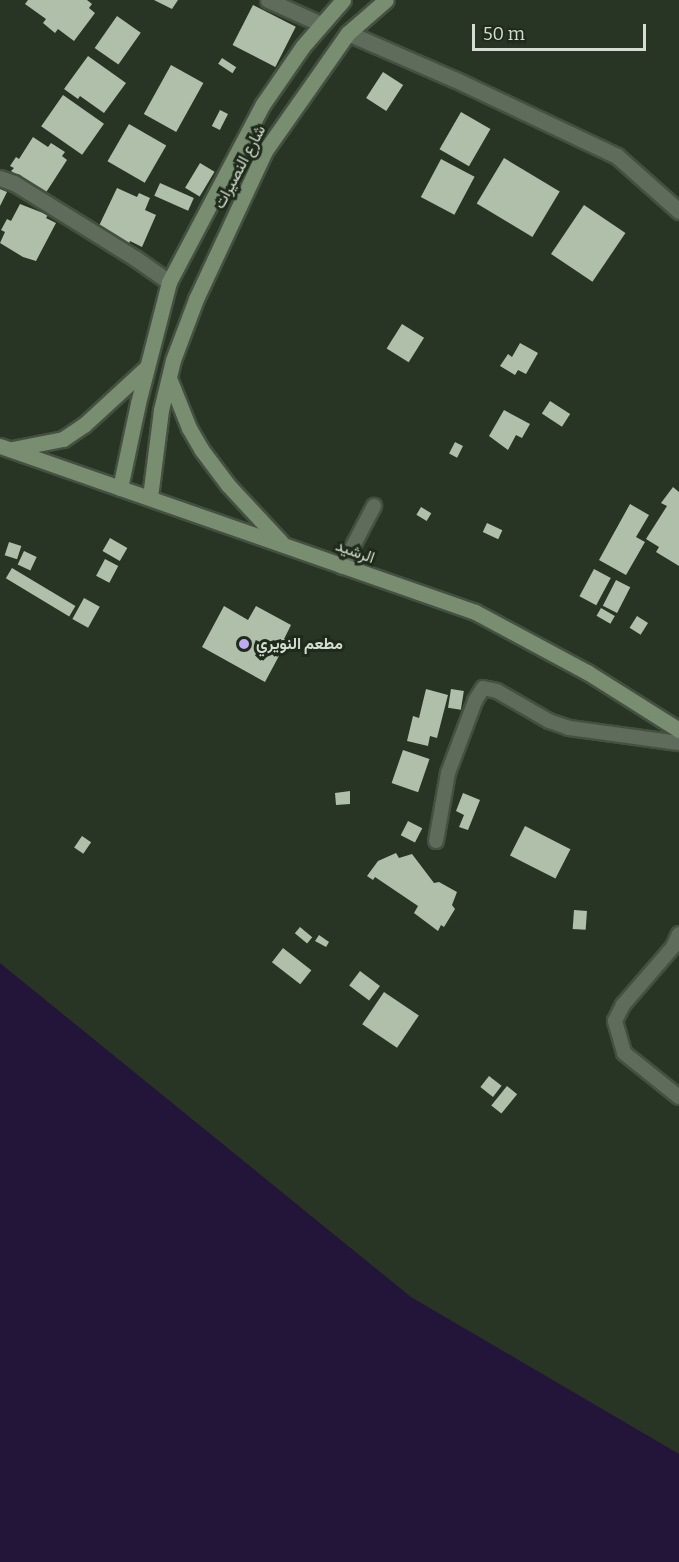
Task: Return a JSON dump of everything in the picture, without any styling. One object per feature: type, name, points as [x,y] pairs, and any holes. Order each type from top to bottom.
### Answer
[{"type":"main road","name":"شارع النصيرات","points":[[120,488],[146,368],[169,282],[263,104],[303,46],[343,0]]},
{"type":"main road","name":"شارع النصيرات","points":[[150,498],[161,410],[169,378],[196,299],[265,151],[348,33],[386,0]]},
{"type":"main road","points":[[6,448],[63,439],[84,425],[146,368]]},
{"type":"main road","points":[[169,378],[189,428],[201,449],[228,485],[281,542]]},
{"type":"main road","name":"الرشيد","points":[[6,448],[281,542],[342,567],[476,612],[587,672],[679,730]]},
{"type":"street","points":[[268,0],[321,24]]},
{"type":"street","points":[[348,33],[454,79],[617,156],[679,211]]},
{"type":"street","points":[[0,178],[14,183],[115,245],[169,282]]},
{"type":"lane","points":[[342,567],[374,506]]},
{"type":"lane","points":[[436,841],[448,773],[475,701],[483,688],[497,692],[549,721],[569,728],[679,743]]},
{"type":"lane","points":[[679,934],[673,947],[623,1005],[615,1021],[624,1053],[679,1097]]},
{"type":"shaded area","points":[[0,963],[411,1297],[679,1454],[679,1562],[0,1562]]},
{"type":"building","points":[[28,0],[87,0],[92,4],[89,8],[95,13],[74,41],[58,29],[55,33],[43,23],[46,19],[25,4]]},
{"type":"building","points":[[154,0],[178,0],[172,9]]},
{"type":"building","points":[[253,5],[296,27],[275,67],[233,45]]},
{"type":"building","points":[[117,16],[141,33],[118,65],[95,48]]},
{"type":"building","points":[[88,56],[126,83],[104,113],[80,96],[78,99],[64,89]]},
{"type":"building","points":[[222,58],[236,67],[232,73],[218,64]]},
{"type":"building","points":[[171,65],[203,83],[176,132],[144,114]]},
{"type":"building","points":[[383,72],[403,85],[386,111],[366,98]]},
{"type":"building","points":[[63,95],[104,124],[82,155],[41,126]]},
{"type":"building","points":[[220,110],[228,114],[220,130],[212,126]]},
{"type":"building","points":[[461,112],[490,129],[469,166],[440,149]]},
{"type":"building","points":[[129,124],[166,146],[145,183],[108,161]]},
{"type":"building","points":[[33,137],[48,147],[51,143],[65,152],[62,156],[67,160],[45,194],[11,171],[14,168],[10,166],[16,157],[19,159]]},
{"type":"building","points":[[504,158],[560,191],[532,237],[477,203]]},
{"type":"building","points":[[441,159],[475,177],[454,215],[421,197]]},
{"type":"building","points":[[200,163],[215,172],[200,197],[185,188]]},
{"type":"building","points":[[160,183],[194,198],[188,211],[154,196]]},
{"type":"building","points":[[117,188],[137,197],[139,193],[150,198],[145,210],[156,215],[142,247],[97,230]]},
{"type":"building","points":[[0,189],[7,192],[0,206]]},
{"type":"building","points":[[20,204],[48,215],[46,218],[56,223],[36,261],[23,257],[0,243],[5,232],[1,230],[7,219],[11,221]]},
{"type":"building","points":[[584,205],[625,233],[592,282],[551,254]]},
{"type":"building","points":[[402,324],[424,338],[409,362],[387,349]]},
{"type":"building","points":[[520,343],[538,353],[526,374],[518,370],[515,375],[500,366],[508,354],[512,357]]},
{"type":"building","points":[[550,401],[570,414],[562,427],[542,414]]},
{"type":"building","points":[[504,410],[530,424],[522,438],[516,435],[508,450],[489,436]]},
{"type":"building","points":[[455,442],[463,446],[457,458],[449,454]]},
{"type":"building","points":[[673,487],[679,492],[679,566],[656,552],[659,547],[646,539],[667,506],[661,503]]},
{"type":"building","points":[[630,504],[649,515],[636,537],[645,542],[626,575],[599,560]]},
{"type":"building","points":[[421,507],[431,513],[427,521],[416,515]]},
{"type":"building","points":[[487,523],[502,530],[498,539],[483,532]]},
{"type":"building","points":[[110,538],[127,548],[120,561],[102,551]]},
{"type":"building","points":[[9,542],[21,546],[17,559],[5,555]]},
{"type":"building","points":[[24,551],[37,557],[30,571],[18,565]]},
{"type":"building","points":[[105,559],[118,566],[109,583],[96,576]]},
{"type":"building","points":[[12,568],[75,606],[69,616],[6,578]]},
{"type":"building","points":[[594,569],[611,578],[596,605],[579,596]]},
{"type":"building","points":[[616,580],[630,587],[617,613],[603,606]]},
{"type":"building","points":[[84,598],[100,607],[88,628],[72,619]]},
{"type":"building","name":"مطعم النويري","points":[[224,606],[248,620],[256,606],[291,625],[284,639],[287,641],[265,682],[202,647]]},
{"type":"building","points":[[601,608],[615,616],[610,624],[596,616]]},
{"type":"building","points":[[637,616],[648,623],[641,635],[630,628]]},
{"type":"building","points":[[426,689],[448,695],[437,738],[430,736],[428,746],[407,741],[413,716],[419,718]]},
{"type":"building","points":[[451,689],[464,691],[461,710],[448,708]]},
{"type":"building","points":[[403,750],[429,759],[418,792],[392,783]]},
{"type":"building","points":[[350,791],[350,804],[336,805],[335,793]]},
{"type":"building","points":[[463,793],[480,800],[468,830],[459,827],[464,815],[456,811]]},
{"type":"building","points":[[408,821],[422,828],[415,843],[401,835]]},
{"type":"building","points":[[525,826],[570,849],[555,879],[510,855]]},
{"type":"building","points":[[82,836],[91,842],[83,854],[74,848]]},
{"type":"building","points":[[396,853],[399,858],[412,854],[434,883],[439,882],[457,892],[452,905],[455,909],[444,927],[441,925],[438,931],[414,913],[418,906],[375,877],[373,880],[367,876],[378,861]]},
{"type":"building","points":[[574,910],[587,911],[586,930],[573,929]]},
{"type":"building","points":[[300,927],[312,937],[307,943],[295,933]]},
{"type":"building","points":[[319,935],[329,942],[326,947],[315,941]]},
{"type":"building","points":[[283,948],[311,970],[300,984],[272,962]]},
{"type":"building","points":[[360,971],[380,986],[369,1000],[349,985]]},
{"type":"building","points":[[384,992],[419,1015],[397,1048],[362,1024]]},
{"type":"building","points":[[489,1076],[502,1086],[493,1097],[480,1087]]},
{"type":"building","points":[[507,1086],[517,1094],[501,1114],[491,1105]]},
{"type":"place","name":"مطعم النويري","points":[[244,644]]}]
